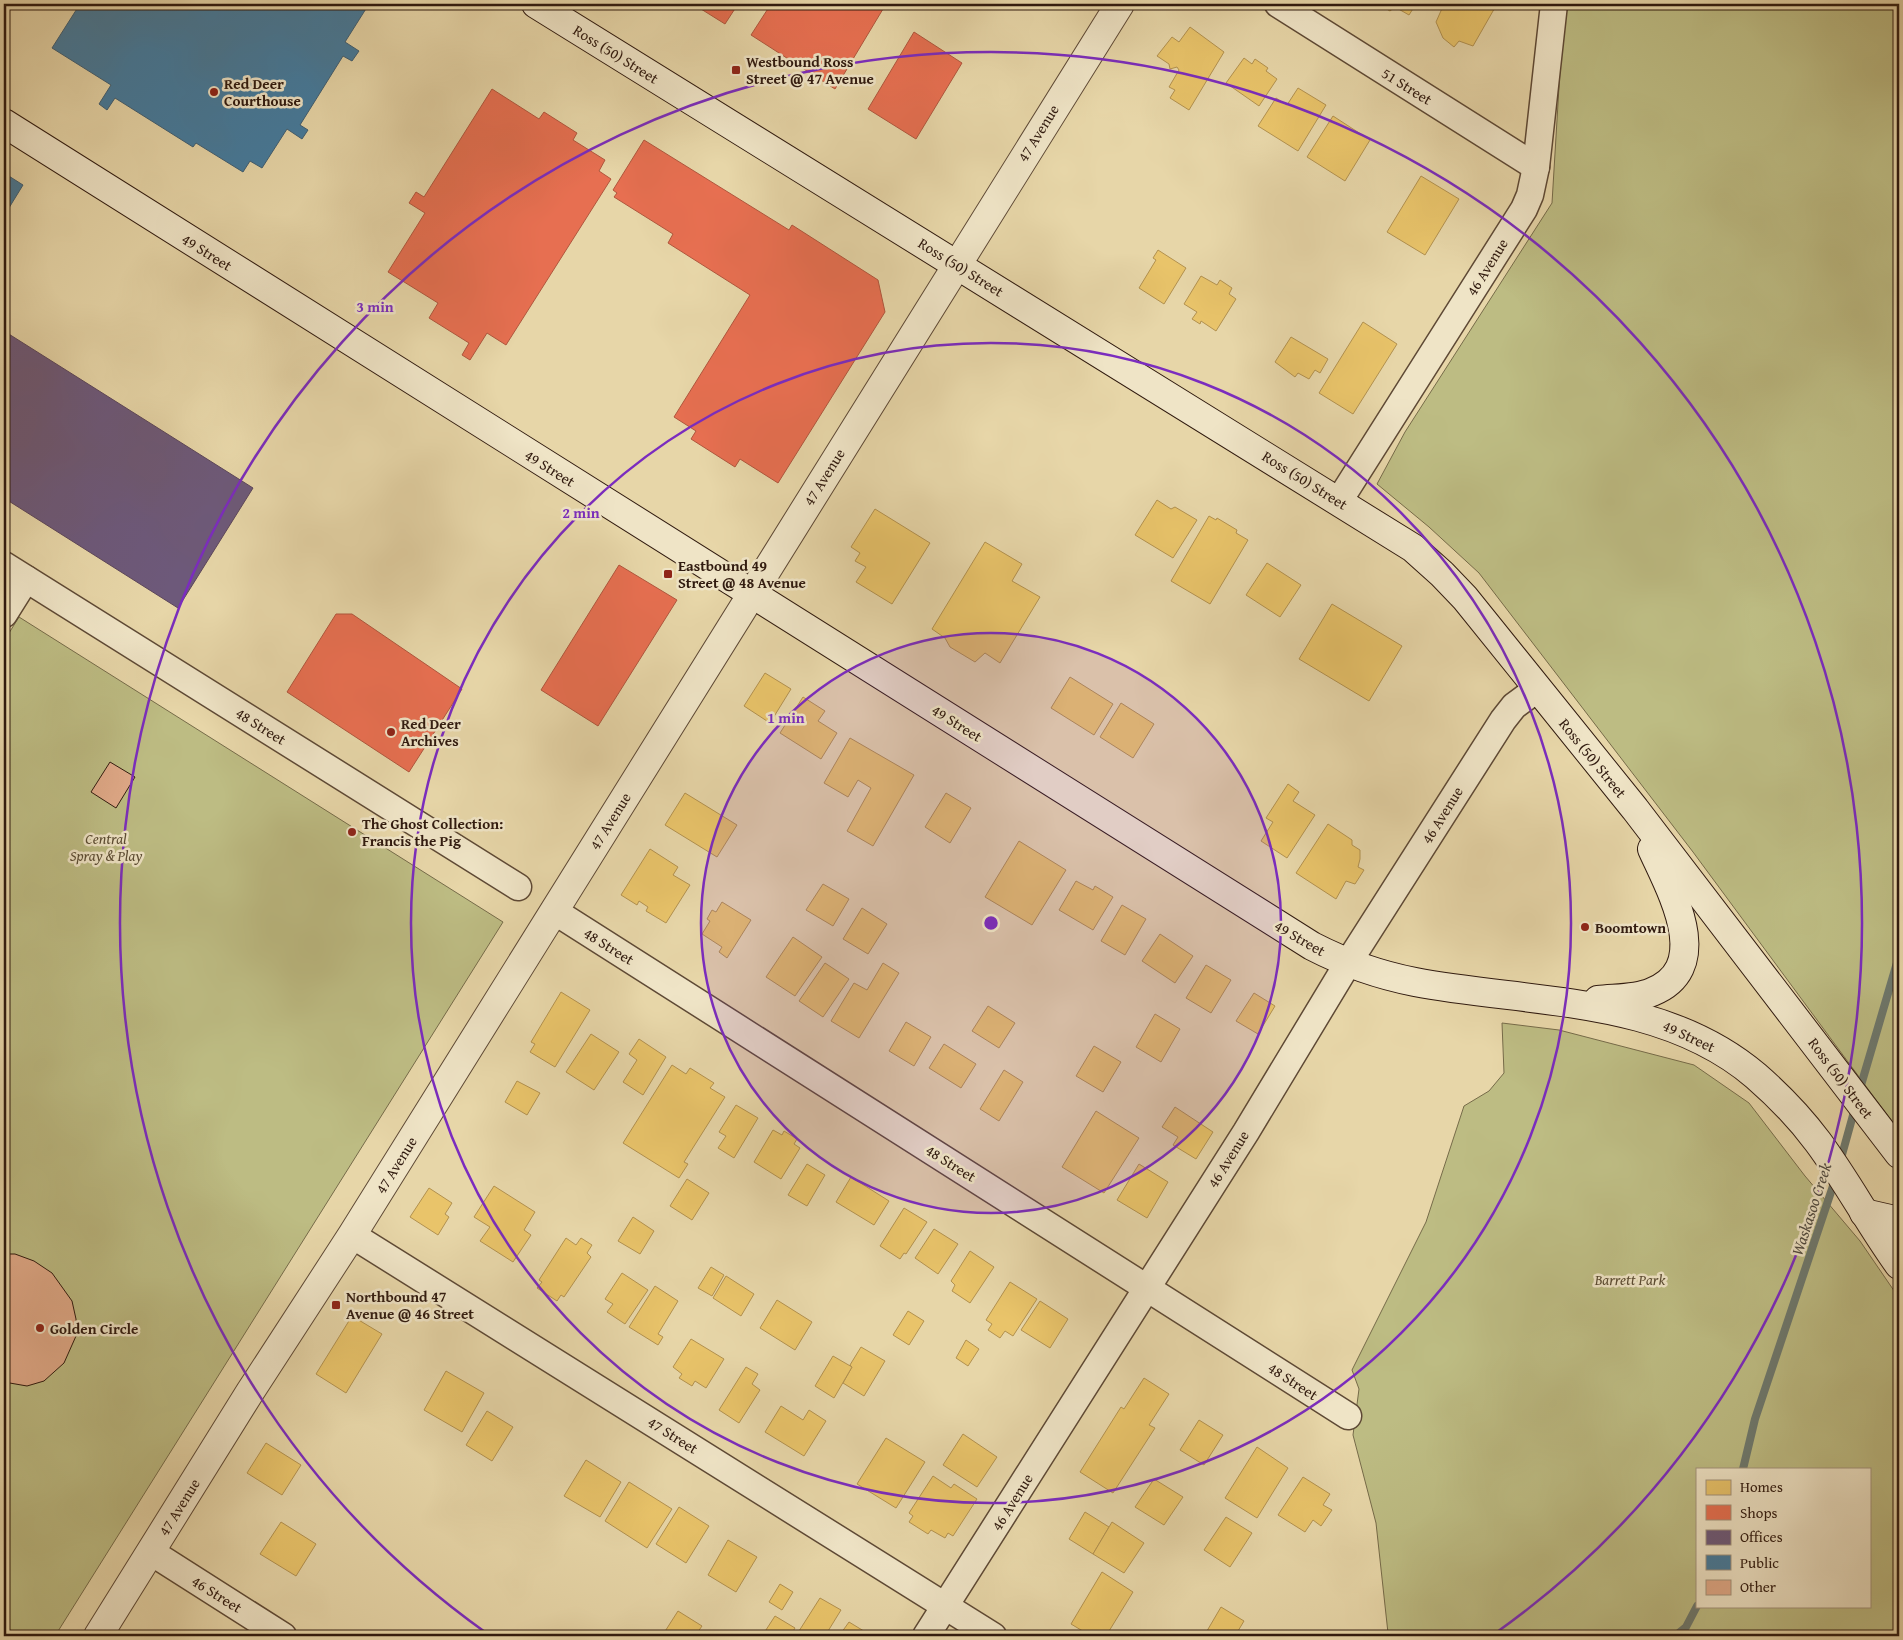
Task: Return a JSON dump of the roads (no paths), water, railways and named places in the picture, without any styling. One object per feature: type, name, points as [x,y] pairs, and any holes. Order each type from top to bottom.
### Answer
[{"type":"main road","name":"Ross (50) Street","points":[[536,4],[1413,548],[1465,598],[1635,809],[1893,1146]]},
{"type":"main road","name":"47 Avenue","points":[[98,1636],[250,1392],[352,1235],[956,264],[1120,4]]},
{"type":"main road","name":"49 Street","points":[[4,123],[1281,928],[1318,949],[1348,963],[1414,982],[1569,1003],[1636,1015],[1661,1022],[1712,1046],[1755,1075],[1792,1110],[1818,1142],[1899,1265]]},
{"type":"main road","points":[[1569,1003],[1652,992],[1671,979],[1678,970],[1682,959],[1685,933],[1681,918],[1635,809]]},
{"type":"main road","points":[[1864,1213],[1899,1221]]},
{"type":"street","name":"51 Street","points":[[1278,4],[1536,168]]},
{"type":"street","name":"46 Avenue","points":[[1339,501],[1524,209],[1530,195],[1536,168],[1554,4]]},
{"type":"street","name":"48 Street","points":[[4,565],[518,887]]},
{"type":"street","points":[[4,614],[26,579]]},
{"type":"street","name":"46 Avenue","points":[[926,1636],[1251,1123],[1348,963],[1503,720],[1514,706],[1537,689]]},
{"type":"street","name":"48 Street","points":[[554,911],[1348,1416]]},
{"type":"street","name":"47 Street","points":[[352,1235],[993,1636]]},
{"type":"street","name":"46 Street","points":[[151,1552],[283,1636]]},
{"type":"waterway","name":"Waskasoo Creek","points":[[1859,1092],[1899,956]]},
{"type":"waterway","name":"Waskasoo Creek","points":[[1840,1162],[1855,1108]]},
{"type":"waterway","name":"Waskasoo Creek","points":[[1743,1468],[1755,1419],[1835,1180]]},
{"type":"waterway","name":"Waskasoo Creek","points":[[1675,1636],[1686,1627],[1696,1608]]},
{"type":"place","name":"Westbound Ross Street @ 47 Avenue","points":[[736,70]]},
{"type":"place","name":"Red Deer Courthouse","points":[[214,92]]},
{"type":"place","name":"Eastbound 49 Street @ 48 Avenue","points":[[668,574]]},
{"type":"place","name":"Red Deer Archives","points":[[391,732]]},
{"type":"place","name":"The Ghost Collection: Francis the Pig","points":[[352,832]]},
{"type":"place","name":"Boomtown","points":[[1585,927]]},
{"type":"place","name":"Northbound 47 Avenue @ 46 Street","points":[[336,1305]]},
{"type":"place","name":"Golden Circle","points":[[40,1328]]},
{"type":"park label","name":"Central Spray & Play","points":[[106,846]]},
{"type":"park label","name":"Barrett Park","points":[[1630,1279]]}]
